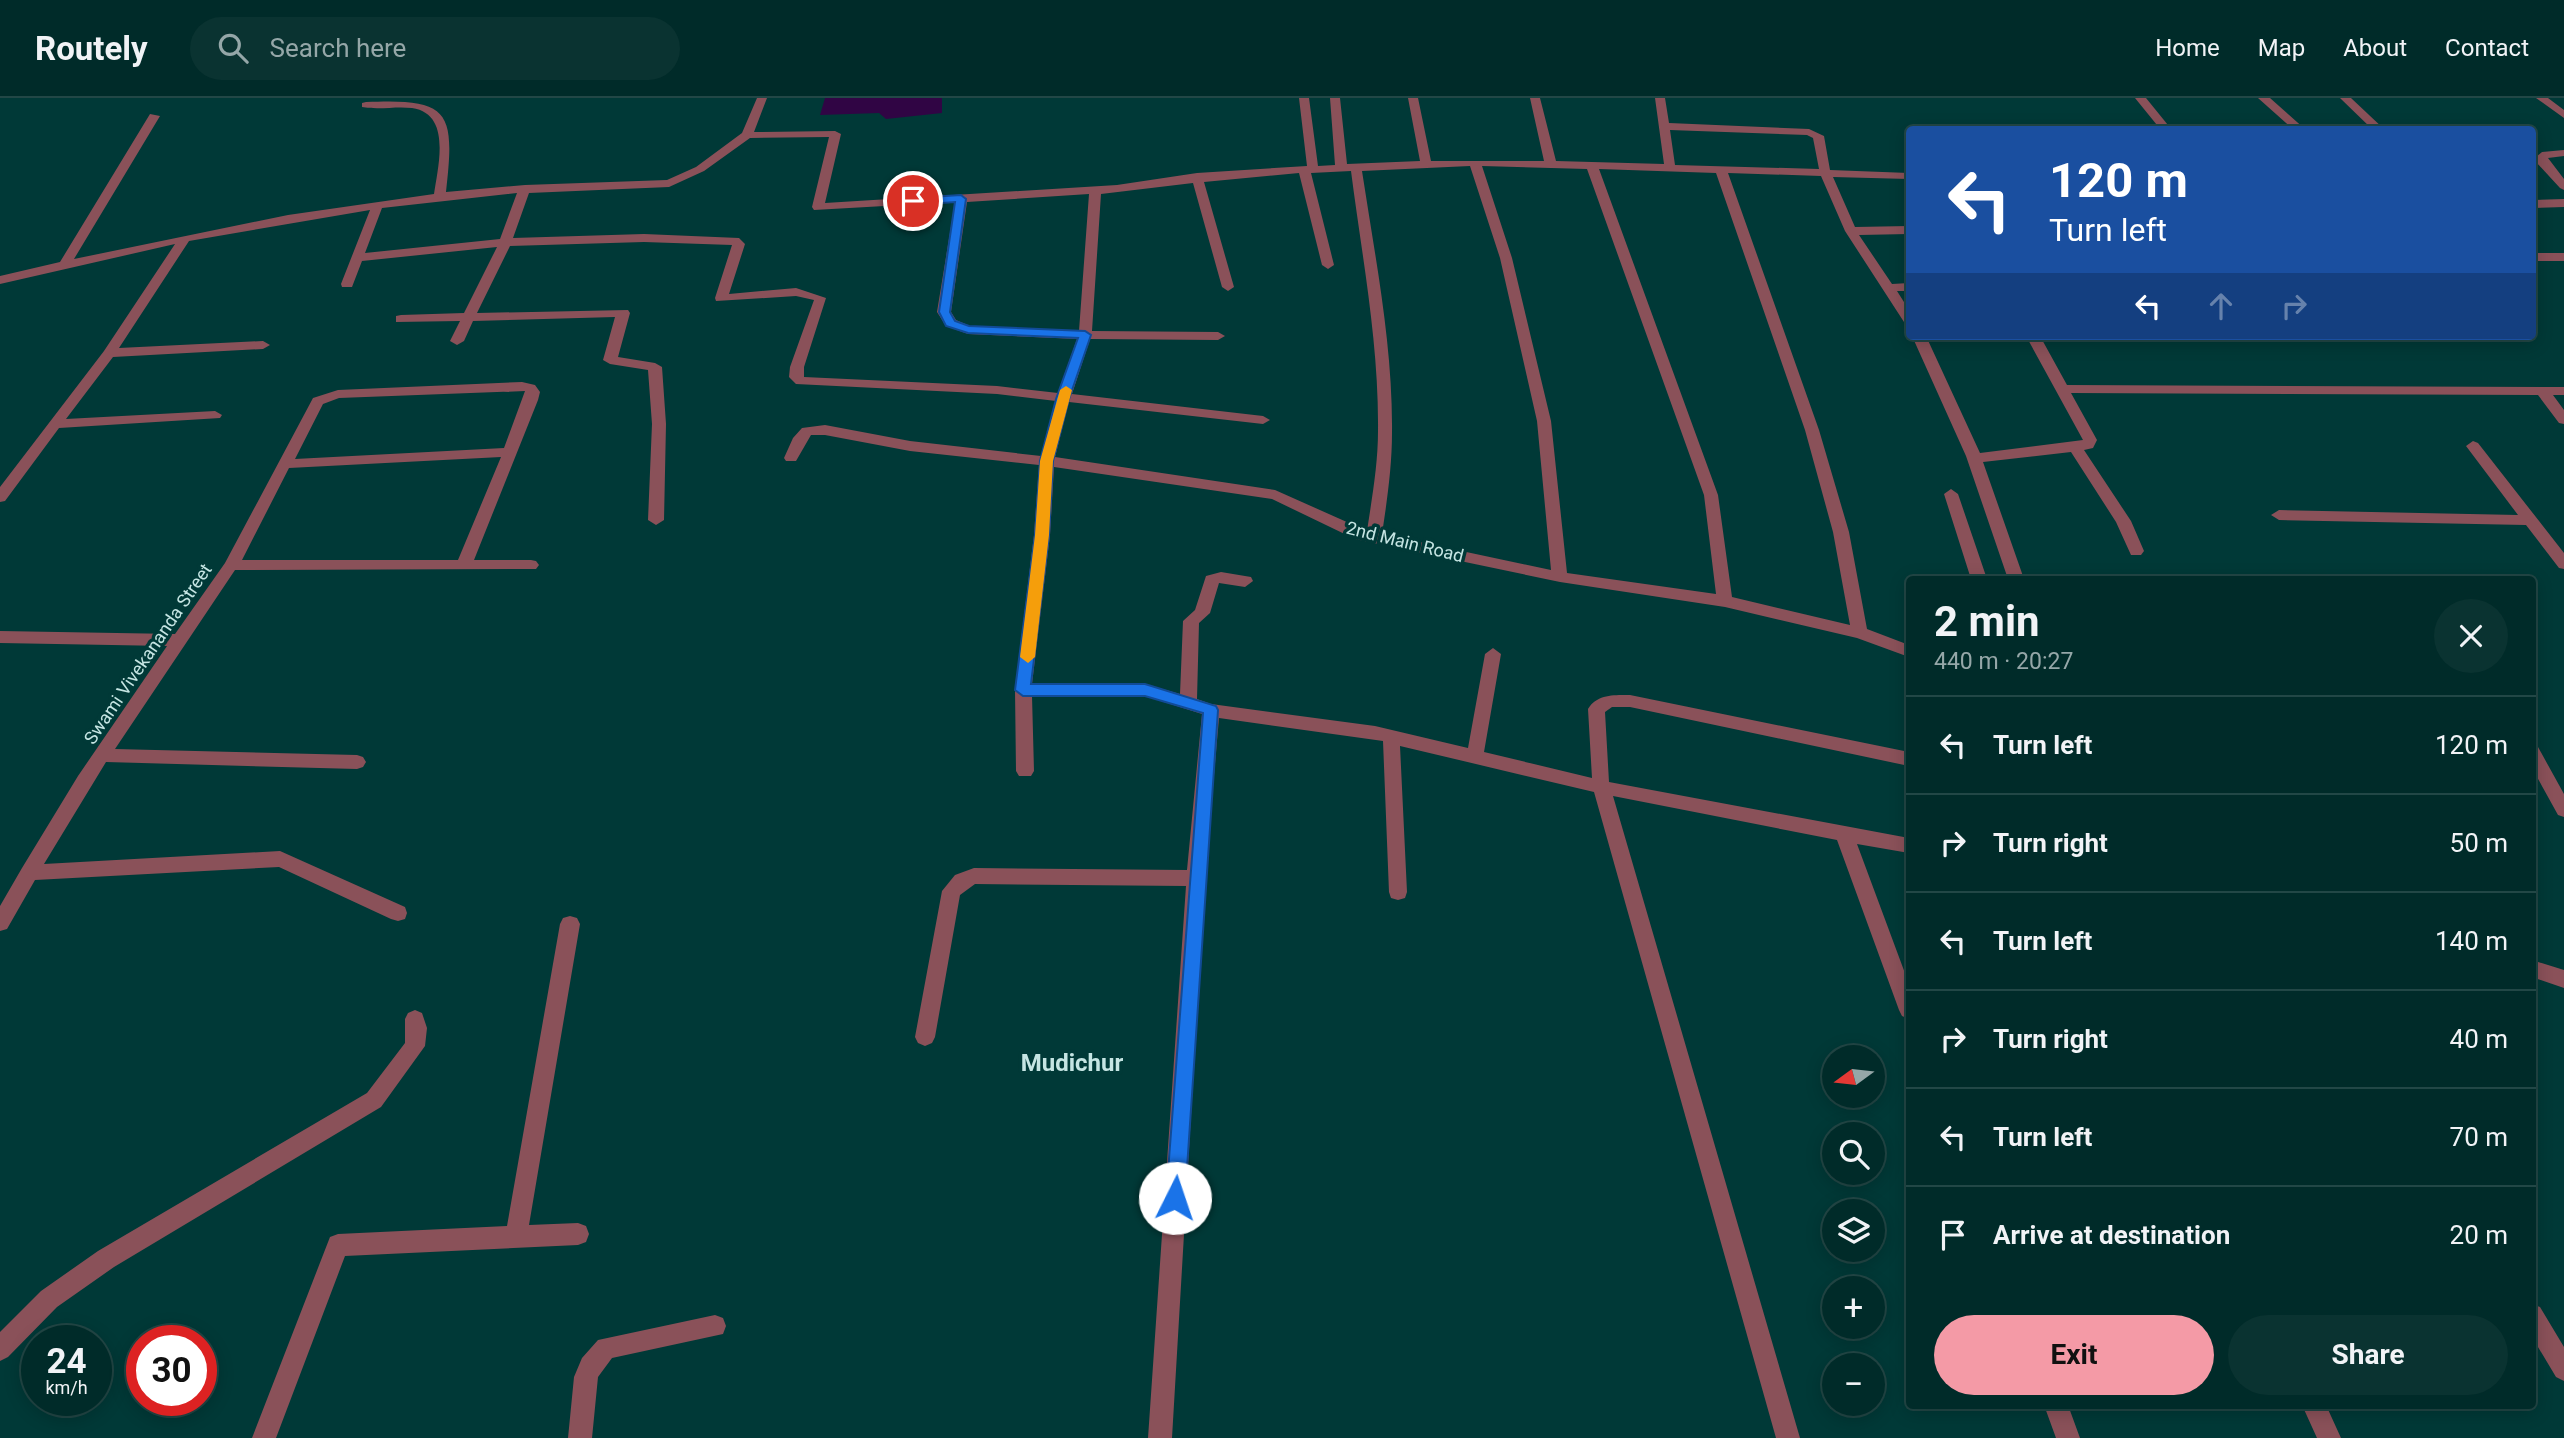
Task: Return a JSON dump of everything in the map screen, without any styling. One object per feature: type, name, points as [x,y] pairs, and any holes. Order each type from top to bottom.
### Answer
[{"type":"street","points":[[0,280],[65,264],[377,206],[525,189],[670,183],[700,169],[747,135],[762,98]]},
{"type":"street","points":[[1304,98],[1308,169],[1328,265]]},
{"type":"street","points":[[1335,98],[1341,167]]},
{"type":"street","points":[[1413,98],[1426,164]]},
{"type":"street","points":[[1535,98],[1550,164]]},
{"type":"street","points":[[1660,98],[1670,169]]},
{"type":"street","points":[[2140,98],[2164,126]]},
{"type":"street","points":[[2263,98],[2296,126]]},
{"type":"street","points":[[2345,98],[2376,126]]},
{"type":"street","points":[[2541,98],[2564,115]]},
{"type":"street","points":[[366,105],[418,104],[429,107],[437,114],[443,125],[446,145],[440,197]]},
{"type":"street","points":[[65,264],[155,116]]},
{"type":"street","points":[[1664,126],[1809,132],[1818,136],[1825,173],[1851,230],[1906,315]]},
{"type":"street","points":[[747,135],[835,134],[818,206],[1094,190],[1197,177],[1308,169],[1475,162],[1906,176]]},
{"type":"street","points":[[2564,153],[2546,154],[2542,157],[2542,162],[2564,186]]},
{"type":"street","points":[[1475,162],[1506,258],[1544,421],[1560,577]]},
{"type":"street","points":[[1356,166],[1381,362],[1385,431],[1382,483],[1374,538]]},
{"type":"street","points":[[1592,166],[1711,495],[1725,601]]},
{"type":"street","points":[[1721,171],[1812,430],[1841,532],[1860,633]]},
{"type":"street","points":[[1197,177],[1228,287]]},
{"type":"street","points":[[457,341],[505,242],[525,189]]},
{"type":"street","points":[[1025,771],[1023,690],[1042,535],[1047,461],[1063,399],[1085,335],[1094,190]]},
{"type":"street","points":[[961,199],[944,312],[951,323],[968,330],[1085,335],[1217,335]]},
{"type":"street","points":[[2536,204],[2564,203]]},
{"type":"street","points":[[347,284],[377,206]]},
{"type":"street","points":[[1851,230],[1906,230]]},
{"type":"street","points":[[357,258],[505,242],[644,238],[735,241],[739,244],[721,298],[796,292],[820,298],[797,367],[796,377],[801,382],[939,386],[1263,420]]},
{"type":"street","points":[[0,497],[109,353],[183,241]]},
{"type":"street","points":[[2536,257],[2564,257]]},
{"type":"street","points":[[1887,288],[1906,287]]},
{"type":"street","points":[[401,319],[624,313],[610,360],[655,366],[659,424],[656,520]]},
{"type":"street","points":[[1921,340],[1957,411],[2000,522],[2015,576]]},
{"type":"street","points":[[1975,458],[2088,445],[2090,440],[2035,340]]},
{"type":"street","points":[[109,353],[263,345]]},
{"type":"street","name":"Swami Vivekananda Street","points":[[0,923],[102,755],[231,565],[318,401],[338,394],[522,386],[530,388],[533,392],[531,400],[510,452]]},
{"type":"street","points":[[2061,389],[2564,391]]},
{"type":"street","points":[[2543,392],[2564,419]]},
{"type":"street","points":[[56,424],[215,415]]},
{"type":"street","name":"2nd Main Road","points":[[791,457],[800,438],[812,429],[910,446],[1047,461],[1275,495],[1355,534],[1560,577],[1725,601],[1860,633],[1906,650]]},
{"type":"street","points":[[2473,446],[2564,564]]},
{"type":"street","points":[[2075,447],[2123,521],[2136,551]]},
{"type":"street","points":[[284,464],[510,452],[464,565]]},
{"type":"street","points":[[1951,495],[1978,576]]},
{"type":"street","points":[[2279,515],[2531,520]]},
{"type":"street","points":[[231,565],[531,565]]},
{"type":"street","points":[[1188,703],[1191,621],[1202,613],[1212,580],[1221,577],[1245,581]]},
{"type":"street","points":[[0,637],[180,640]]},
{"type":"street","points":[[1475,757],[1493,654]]},
{"type":"street","points":[[1023,690],[1145,690],[1211,710],[1375,733],[1601,787],[1906,844]]},
{"type":"street","points":[[1788,1438],[1601,787],[1596,709],[1609,701],[1630,701],[1906,758]]},
{"type":"street","points":[[1160,1438],[1196,878],[1211,710]]},
{"type":"street","points":[[1391,738],[1398,891]]},
{"type":"street","points":[[102,755],[357,762]]},
{"type":"street","points":[[2536,759],[2564,810]]},
{"type":"street","points":[[1844,834],[1906,1002]]},
{"type":"street","points":[[29,873],[280,859],[398,913]]},
{"type":"street","points":[[925,1037],[951,891],[962,881],[987,876],[1196,878]]},
{"type":"street","points":[[516,1237],[570,925]]},
{"type":"street","points":[[2536,969],[2564,979]]},
{"type":"street","points":[[0,1349],[49,1300],[106,1259],[374,1100],[415,1046],[415,1019]]},
{"type":"street","points":[[264,1438],[338,1245],[578,1234]]},
{"type":"street","points":[[2536,1322],[2564,1369]]},
{"type":"street","points":[[580,1438],[587,1369],[595,1356],[606,1348],[715,1326]]},
{"type":"street","points":[[2057,1409],[2068,1438]]},
{"type":"street","points":[[2316,1409],[2329,1438]]},
{"type":"shaded area","points":[[825,98],[942,98],[942,113],[886,119],[879,113],[820,115]]},
{"type":"slow traffic","points":[[1028,657],[1042,535],[1047,461],[1066,390]]},
{"type":"district","name":"Mudichur","points":[[1072,1063]]},
{"type":"route","points":[[913,201],[961,199],[944,312],[951,323],[968,330],[1085,335],[1063,399],[1047,461],[1042,535],[1023,690],[1145,690],[1211,710],[1196,878],[1175,1198]]}]
